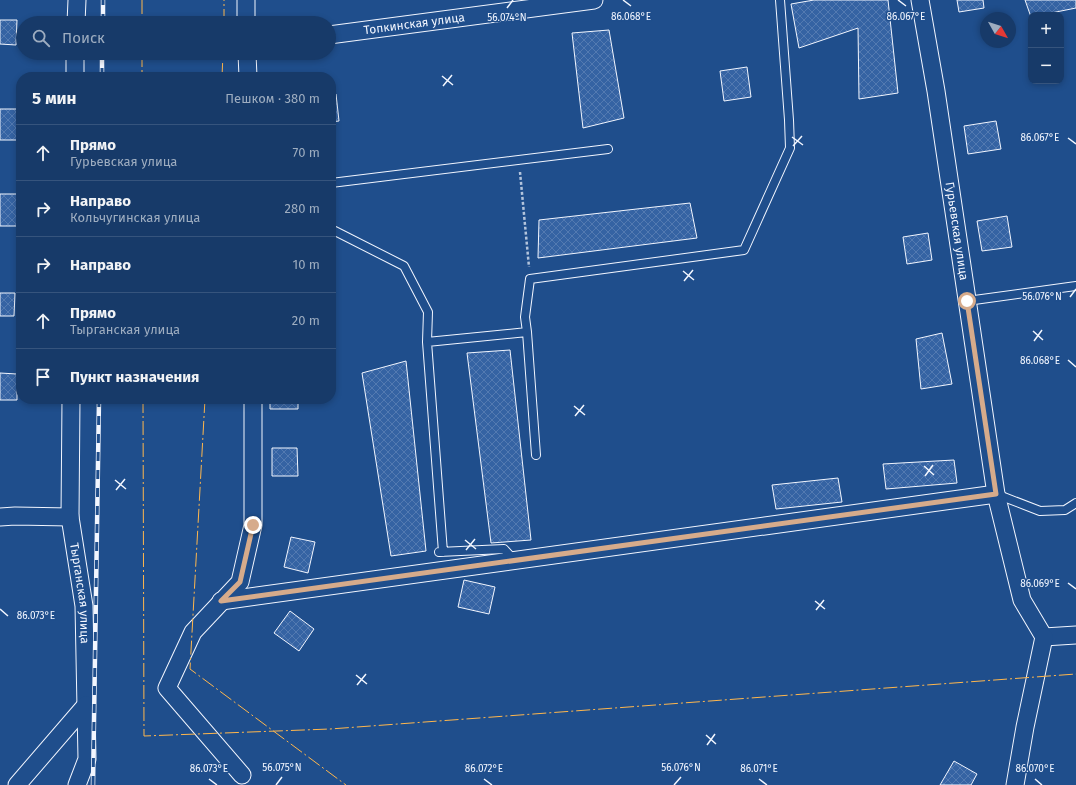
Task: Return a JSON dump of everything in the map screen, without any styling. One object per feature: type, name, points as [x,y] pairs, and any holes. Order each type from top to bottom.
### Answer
[{"type":"street","points":[[76,16],[77,0]]},
{"type":"street","points":[[246,0],[246,16]]},
{"type":"street","name":"Топкинская улица","points":[[336,34],[594,0]]},
{"type":"street","name":"Гурьевская улица","points":[[920,0],[936,91],[996,494],[1022,600],[1044,637]]},
{"type":"street","points":[[75,60],[75,72]]},
{"type":"street","points":[[247,60],[248,72]]},
{"type":"street","name":"Тырганская улица","points":[[71,404],[70,517],[84,606],[88,759],[77,785]]},
{"type":"street","points":[[242,775],[167,688],[192,632],[240,582],[253,525],[253,404]]},
{"type":"street","points":[[221,601],[996,494]]},
{"type":"street","points":[[0,517],[70,517]]},
{"type":"street","points":[[1015,785],[1025,727],[1044,637],[1076,634]]},
{"type":"street","points":[[17,785],[86,705]]},
{"type":"lane","points":[[536,455],[525,317],[530,279],[744,250],[790,148],[780,0]]},
{"type":"lane","points":[[336,182],[608,149]]},
{"type":"lane","points":[[336,232],[404,266],[428,312],[427,342],[441,552],[504,549],[515,560]]},
{"type":"lane","points":[[967,301],[1076,286]]},
{"type":"lane","points":[[427,342],[527,332]]},
{"type":"lane","points":[[996,494],[1040,511],[1065,510],[1076,503]]},
{"type":"path","points":[[519,160],[530,279]]},
{"type":"building","points":[[814,0],[888,0],[898,93],[859,99],[858,28],[799,48],[791,4]]},
{"type":"building","points":[[957,0],[983,0],[984,8],[959,12]]},
{"type":"building","points":[[1025,0],[1076,0],[1076,8],[1056,12],[1029,12]]},
{"type":"building","points":[[0,20],[16,20],[16,45],[0,44]]},
{"type":"building","points":[[609,30],[624,118],[583,128],[572,33]]},
{"type":"building","points":[[747,67],[751,97],[724,101],[720,71]]},
{"type":"building","points":[[336,94],[339,121],[336,121]]},
{"type":"building","points":[[0,109],[16,109],[16,140],[0,140]]},
{"type":"building","points":[[996,121],[1001,149],[968,154],[964,126]]},
{"type":"building","points":[[0,194],[16,194],[16,226],[0,226]]},
{"type":"building","points":[[690,203],[697,238],[538,258],[539,220]]},
{"type":"building","points":[[1007,216],[1012,247],[982,251],[977,221]]},
{"type":"building","points":[[928,233],[932,260],[907,264],[903,237]]},
{"type":"building","points":[[0,293],[15,293],[14,316],[0,316]]},
{"type":"building","points":[[942,333],[952,384],[921,389],[916,339]]},
{"type":"building","points":[[510,350],[531,540],[491,543],[467,353]]},
{"type":"building","points":[[406,361],[426,551],[391,556],[362,373]]},
{"type":"building","points":[[0,373],[16,374],[16,400],[0,400]]},
{"type":"building","points":[[270,404],[298,404],[298,409],[270,409]]},
{"type":"building","points":[[272,448],[297,448],[298,476],[272,476]]},
{"type":"building","points":[[954,460],[957,483],[886,489],[883,464]]},
{"type":"building","points":[[838,478],[842,502],[776,509],[772,485]]},
{"type":"building","points":[[291,537],[315,542],[308,573],[284,567]]},
{"type":"building","points":[[464,580],[495,587],[489,614],[458,607]]},
{"type":"building","points":[[290,611],[314,629],[299,651],[274,633]]},
{"type":"building","points":[[954,761],[977,774],[971,785],[940,785]]},
{"type":"railway","points":[[103,0],[103,16]]},
{"type":"railway","points":[[102,60],[102,72]]},
{"type":"railway","points":[[93,785],[99,404]]},
{"type":"power","points":[[142,0],[142,16]]},
{"type":"power","points":[[224,0],[224,16]]},
{"type":"power","points":[[142,60],[142,72]]},
{"type":"power","points":[[222,72],[223,60]]},
{"type":"power","points":[[143,404],[144,736],[330,729],[1076,674]]},
{"type":"power","points":[[205,404],[190,669],[346,785]]},
{"type":"route","points":[[253,525],[240,582],[221,601],[996,494],[967,301]]}]
